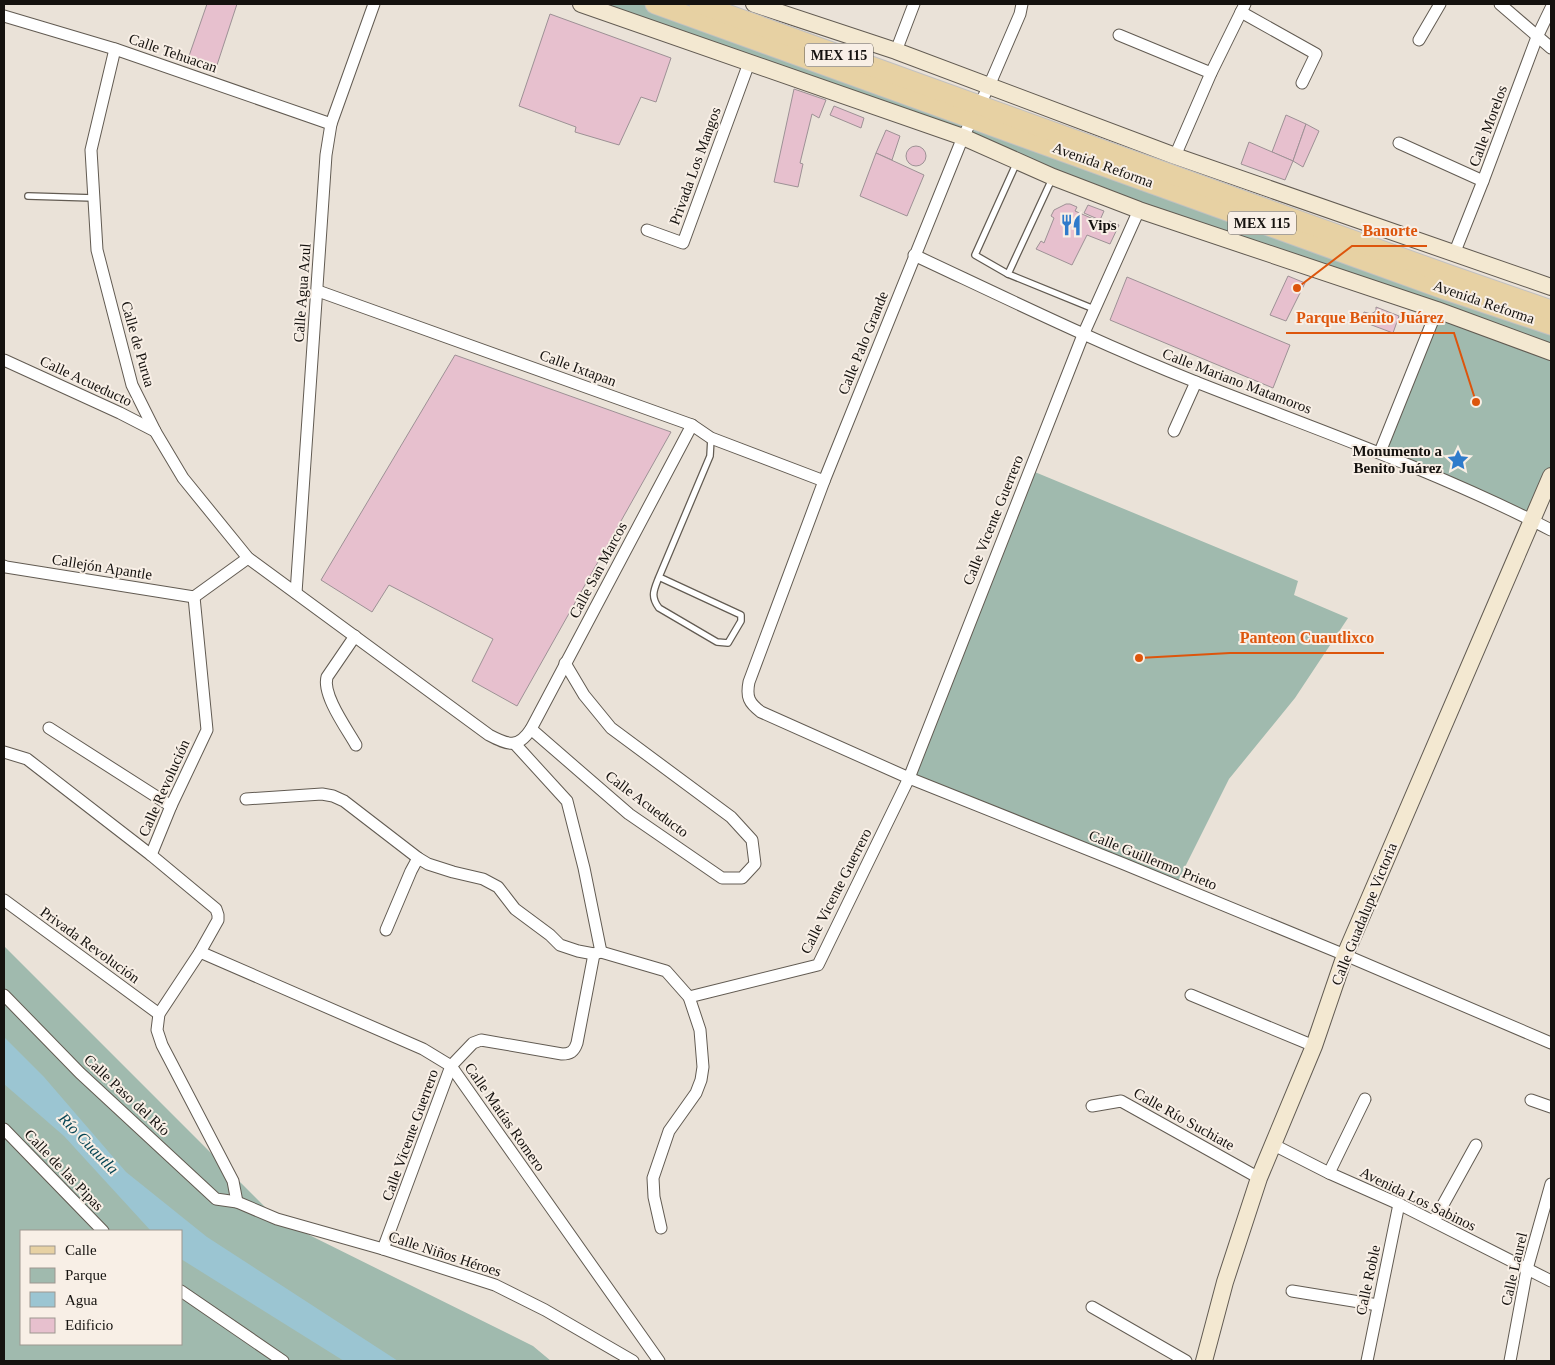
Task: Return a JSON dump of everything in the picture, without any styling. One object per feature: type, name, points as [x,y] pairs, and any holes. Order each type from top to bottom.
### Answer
[{"type":"main road","name":"Avenida Reforma","points":[[655,4],[976,112],[1551,310]]},
{"type":"main road","name":"Avenida Reforma","points":[[699,4],[976,112],[1425,282],[1551,325]]},
{"type":"street","name":"Calle Agua Azul","points":[[296,593],[326,155],[331,124],[374,4]]},
{"type":"street","points":[[581,4],[963,136],[1053,177],[1139,210],[1437,310],[1551,352]]},
{"type":"street","points":[[754,4],[896,51],[1175,156],[1551,287]]},
{"type":"street","points":[[896,51],[914,4]]},
{"type":"street","name":"Calle Palo Grande","points":[[748,699],[748,682],[824,481],[963,136],[989,86],[1020,14],[1022,4]]},
{"type":"street","points":[[1419,40],[1440,4]]},
{"type":"street","points":[[1500,4],[1551,48]]},
{"type":"street","points":[[1175,156],[1243,8],[1316,54],[1302,83]]},
{"type":"street","name":"Calle Morelos","points":[[1454,254],[1484,182],[1537,37],[1551,8]]},
{"type":"street","name":"Calle Tehuacan","points":[[4,16],[115,49],[331,124]]},
{"type":"street","points":[[1119,34],[1212,73]]},
{"type":"street","name":"Calle de Purua","points":[[115,49],[91,150],[98,250],[132,385],[155,431],[183,478],[248,558],[296,593]]},
{"type":"street","name":"Privada Los Mangos","points":[[648,230],[683,243],[749,63]]},
{"type":"street","points":[[1399,143],[1484,182]]},
{"type":"street","name":"Calle Vicente Guerrero","points":[[689,997],[818,965],[909,778],[1083,335],[1139,210]]},
{"type":"street","name":"Calle Mariano Matamoros","points":[[914,255],[1083,335],[1196,382],[1380,452],[1551,530]]},
{"type":"street","name":"Calle Ixtapan","points":[[318,291],[692,425],[711,438],[824,481]]},
{"type":"street","points":[[1380,452],[1437,310]]},
{"type":"street","name":"Calle Acueducto","points":[[4,360],[155,431]]},
{"type":"street","points":[[1174,432],[1196,382]]},
{"type":"street","name":"Calle San Marcos","points":[[531,729],[692,425]]},
{"type":"street","name":"Calle Guadalupe Victoria","points":[[1204,1361],[1225,1282],[1260,1178],[1272,1144],[1314,1046],[1345,955],[1551,476]]},
{"type":"street","points":[[194,597],[248,558]]},
{"type":"street","name":"Callejón Apantle","points":[[5,567],[194,597]]},
{"type":"street","points":[[296,593],[489,735],[503,742],[515,744],[525,739],[531,729]]},
{"type":"street","name":"Calle Revolución","points":[[159,1014],[200,952],[218,920],[216,910],[151,855],[171,806],[207,730],[194,597]]},
{"type":"street","points":[[355,636],[327,677],[325,684],[329,696],[356,745]]},
{"type":"street","name":"Calle Acueducto","points":[[531,729],[629,814],[722,878],[742,878],[755,864],[752,840],[731,817],[611,728],[584,695],[566,663]]},
{"type":"street","name":"Calle Guillermo Prieto","points":[[748,699],[752,706],[761,712],[909,778],[1345,955],[1551,1043]]},
{"type":"street","points":[[49,728],[171,806]]},
{"type":"street","points":[[515,744],[567,801],[584,868],[598,953]]},
{"type":"street","points":[[4,752],[27,759],[151,855]]},
{"type":"street","points":[[246,800],[322,794],[333,796],[344,801],[428,864],[483,879],[498,887],[515,909],[550,934],[560,945],[578,952],[598,953],[666,971],[689,997],[700,1030],[703,1067],[696,1093],[670,1132],[653,1178],[654,1197],[661,1228]]},
{"type":"street","points":[[386,930],[418,858]]},
{"type":"street","name":"Privada Revolución","points":[[4,900],[159,1014]]},
{"type":"street","name":"Calle Matías Romero","points":[[200,952],[423,1049],[451,1066],[659,1361]]},
{"type":"street","name":"Calle Vicente Guerrero","points":[[383,1250],[451,1066],[473,1043],[481,1040],[562,1054],[575,1049],[592,968],[598,953]]},
{"type":"street","name":"Calle Paso del Río","points":[[4,994],[80,1073],[216,1199],[237,1202]]},
{"type":"street","points":[[1191,995],[1314,1046]]},
{"type":"street","points":[[159,1014],[156,1030],[162,1045],[233,1181],[237,1202]]},
{"type":"street","points":[[1329,1173],[1365,1099]]},
{"type":"street","points":[[1531,1100],[1551,1107]]},
{"type":"street","name":"Calle Río Suchiate","points":[[1092,1106],[1121,1101],[1260,1178]]},
{"type":"street","name":"Calle de las Pipas","points":[[4,1129],[102,1230]]},
{"type":"street","name":"Avenida Los Sabinos","points":[[1272,1144],[1329,1173],[1434,1221],[1551,1281]]},
{"type":"street","points":[[1434,1221],[1476,1145]]},
{"type":"street","name":"Calle Laurel","points":[[1510,1361],[1527,1269],[1551,1184]]},
{"type":"street","name":"Calle Niños Héroes","points":[[237,1202],[277,1219],[495,1285],[545,1310],[633,1361]]},
{"type":"street","name":"Calle Roble","points":[[1367,1361],[1399,1204]]},
{"type":"street","points":[[1292,1291],[1378,1305]]},
{"type":"street","points":[[182,1292],[283,1361]]},
{"type":"street","points":[[1092,1307],[1186,1361]]},
{"type":"lane","points":[[1018,160],[975,255],[1008,274],[1094,309]]},
{"type":"lane","points":[[1008,274],[1053,177]]},
{"type":"lane","points":[[28,196],[94,198]]},
{"type":"lane","points":[[659,577],[741,615],[742,621],[728,643],[717,642],[659,608],[653,600],[653,591],[710,456],[711,438]]},
{"type":"green space","points":[[581,4],[655,4],[1551,325],[1551,476],[1532,520],[1380,452],[1437,311]]},
{"type":"green space","points":[[1030,470],[1298,581],[1294,595],[1348,618],[1295,698],[1229,779],[1176,885],[909,778]]},
{"type":"green space","points":[[4,946],[277,1219],[533,1346],[551,1361],[4,1361]]},
{"type":"water","name":"Río Cuautla","points":[[4,1037],[44,1077],[126,1172],[207,1237],[398,1361],[344,1361],[182,1260],[182,1230],[150,1230],[64,1136],[4,1084]]},
{"type":"building","points":[[207,4],[237,4],[217,65],[189,56]]},
{"type":"building","points":[[550,14],[671,58],[656,102],[641,97],[619,145],[575,132],[576,127],[519,106]]},
{"type":"building","points":[[794,89],[826,100],[819,118],[812,114],[800,163],[803,164],[798,187],[774,182]]},
{"type":"building","points":[[834,106],[864,118],[861,128],[830,115]]},
{"type":"building","points":[[1286,115],[1306,124],[1293,161],[1272,152]]},
{"type":"building","points":[[1306,124],[1319,131],[1303,167],[1293,161]]},
{"type":"building","points":[[886,130],[900,136],[892,160],[876,153]]},
{"type":"building","points":[[1249,142],[1293,161],[1285,180],[1241,164]]},
{"type":"building","points":[[916,146],[923,149],[926,156],[923,163],[916,166],[909,163],[906,156],[909,149]]},
{"type":"building","points":[[876,153],[924,175],[907,216],[860,196]]},
{"type":"building","points":[[1066,204],[1077,207],[1075,211],[1107,225],[1109,221],[1119,225],[1110,244],[1087,235],[1072,265],[1036,249],[1041,241],[1044,243],[1054,218],[1051,216],[1054,210]]},
{"type":"building","points":[[1088,205],[1104,211],[1100,220],[1084,213]]},
{"type":"building","points":[[1288,276],[1305,283],[1286,321],[1270,315]]},
{"type":"building","points":[[1127,277],[1290,345],[1273,388],[1110,320]]},
{"type":"building","points":[[1376,307],[1399,316],[1393,333],[1361,321],[1364,312],[1371,314],[1376,311]]},
{"type":"building","points":[[455,355],[671,432],[517,706],[472,681],[493,639],[389,585],[372,612],[321,580]]},
{"type":"place","name":"Vips","points":[[1071,225]]},
{"type":"place","name":"Banorte","points":[[1297,288]]},
{"type":"place","name":"Parque Benito Juárez","points":[[1476,402]]},
{"type":"place","name":"Monumento a Benito Juárez","points":[[1458,460]]},
{"type":"place","name":"Panteon Cuautlixco","points":[[1139,658]]}]
